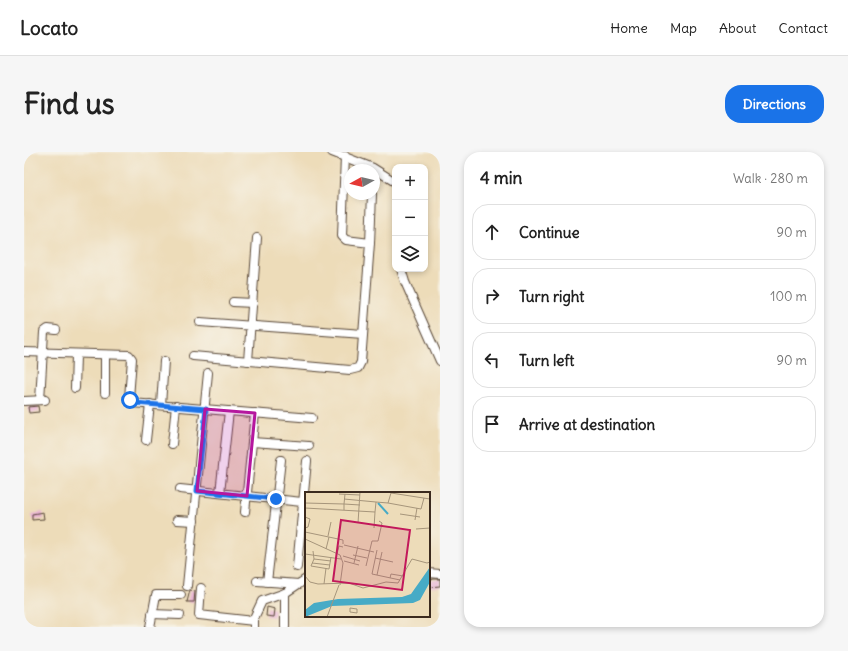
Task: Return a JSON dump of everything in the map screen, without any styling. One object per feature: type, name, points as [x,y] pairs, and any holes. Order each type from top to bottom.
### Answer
[{"type":"street","points":[[332,152],[362,164]]},
{"type":"street","points":[[345,156],[342,236],[346,240],[370,243]]},
{"type":"street","points":[[380,173],[392,180]]},
{"type":"street","points":[[193,356],[354,370],[358,368],[361,362],[372,200]]},
{"type":"street","points":[[248,361],[257,238]]},
{"type":"street","points":[[402,272],[440,361]]},
{"type":"street","points":[[233,302],[252,304]]},
{"type":"street","points":[[200,322],[363,334]]},
{"type":"street","points":[[24,401],[43,400],[43,353],[45,330],[56,330]]},
{"type":"street","points":[[24,352],[131,357],[129,398],[132,403],[312,418]]},
{"type":"street","points":[[74,388],[76,354]]},
{"type":"street","points":[[105,355],[105,393]]},
{"type":"street","points":[[161,405],[164,361]]},
{"type":"street","points":[[187,586],[206,409],[208,373]]},
{"type":"street","points":[[146,440],[150,404]]},
{"type":"street","points":[[172,444],[176,406]]},
{"type":"street","points":[[220,493],[228,411]]},
{"type":"street","points":[[245,512],[255,413]]},
{"type":"street","points":[[252,442],[309,446]]},
{"type":"street","points":[[267,582],[281,460]]},
{"type":"street","points":[[296,567],[307,461]]},
{"type":"street","points":[[180,489],[302,502]]},
{"type":"street","points":[[177,520],[194,521]]},
{"type":"street","points":[[430,573],[440,574]]},
{"type":"street","points":[[257,580],[267,582],[303,582]]},
{"type":"street","points":[[201,588],[199,615],[254,624],[258,608],[262,601],[285,593],[303,582]]},
{"type":"street","points":[[285,593],[285,627]]},
{"type":"street","points":[[150,627],[156,595],[181,595]]},
{"type":"street","points":[[152,614],[180,615]]},
{"type":"highlighted area","points":[[205,409],[255,413],[247,496],[197,491]]},
{"type":"building","points":[[38,406],[39,412],[29,413],[28,407]]},
{"type":"building","points":[[43,512],[44,519],[32,520],[32,514]]},
{"type":"building","points":[[440,579],[440,586],[430,587],[430,580]]},
{"type":"building","points":[[190,590],[195,591],[194,602],[187,602]]},
{"type":"building","points":[[267,607],[275,609],[274,617],[266,616]]},
{"type":"route","points":[[130,400],[132,403],[206,409],[197,491],[276,499]]}]
